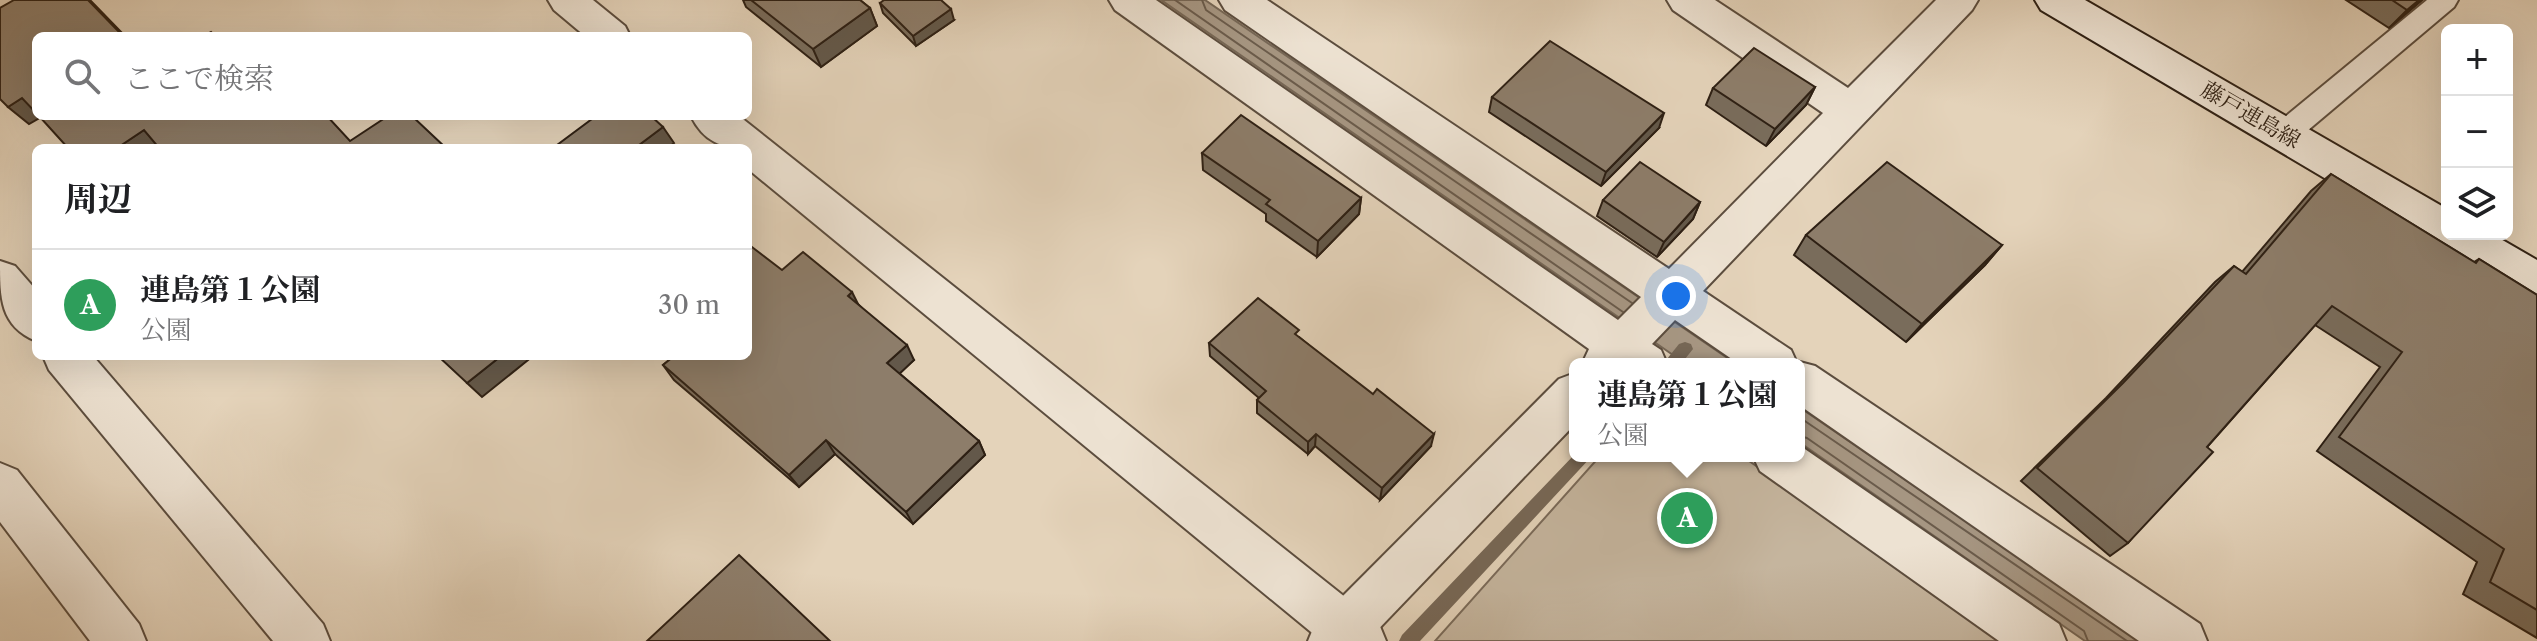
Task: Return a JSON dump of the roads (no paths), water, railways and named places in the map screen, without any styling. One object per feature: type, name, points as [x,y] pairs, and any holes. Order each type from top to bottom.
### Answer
[{"type":"street","points":[[567,0],[606,32]]},
{"type":"street","points":[[1128,0],[1639,334],[1748,358]]},
{"type":"street","points":[[1238,0],[1639,334]]},
{"type":"street","points":[[1686,0],[1852,112]]},
{"type":"street","points":[[1639,334],[1959,0]]},
{"type":"street","name":"藤戸連島線","points":[[2054,0],[2441,226]]},
{"type":"street","points":[[716,120],[745,144]]},
{"type":"street","points":[[752,150],[1347,637],[1569,399]]},
{"type":"street","points":[[2465,240],[2537,282]]},
{"type":"street","points":[[0,279],[32,317]]},
{"type":"street","points":[[68,360],[305,641]]},
{"type":"street","points":[[1805,384],[2182,641]]},
{"type":"street","points":[[1785,462],[2041,641]]},
{"type":"street","points":[[0,485],[121,641]]},
{"type":"lane","points":[[2284,134],[2445,0]]},
{"type":"water","points":[[1161,0],[1205,0],[1727,358],[1677,358]]},
{"type":"water","points":[[1805,411],[2141,641],[2085,641],[1805,446]]},
{"type":"waterway","points":[[1677,358],[1685,349]]},
{"type":"waterway","points":[[1408,641],[1578,462]]},
{"type":"place","name":"連島第１公園","points":[[1687,518]]}]
